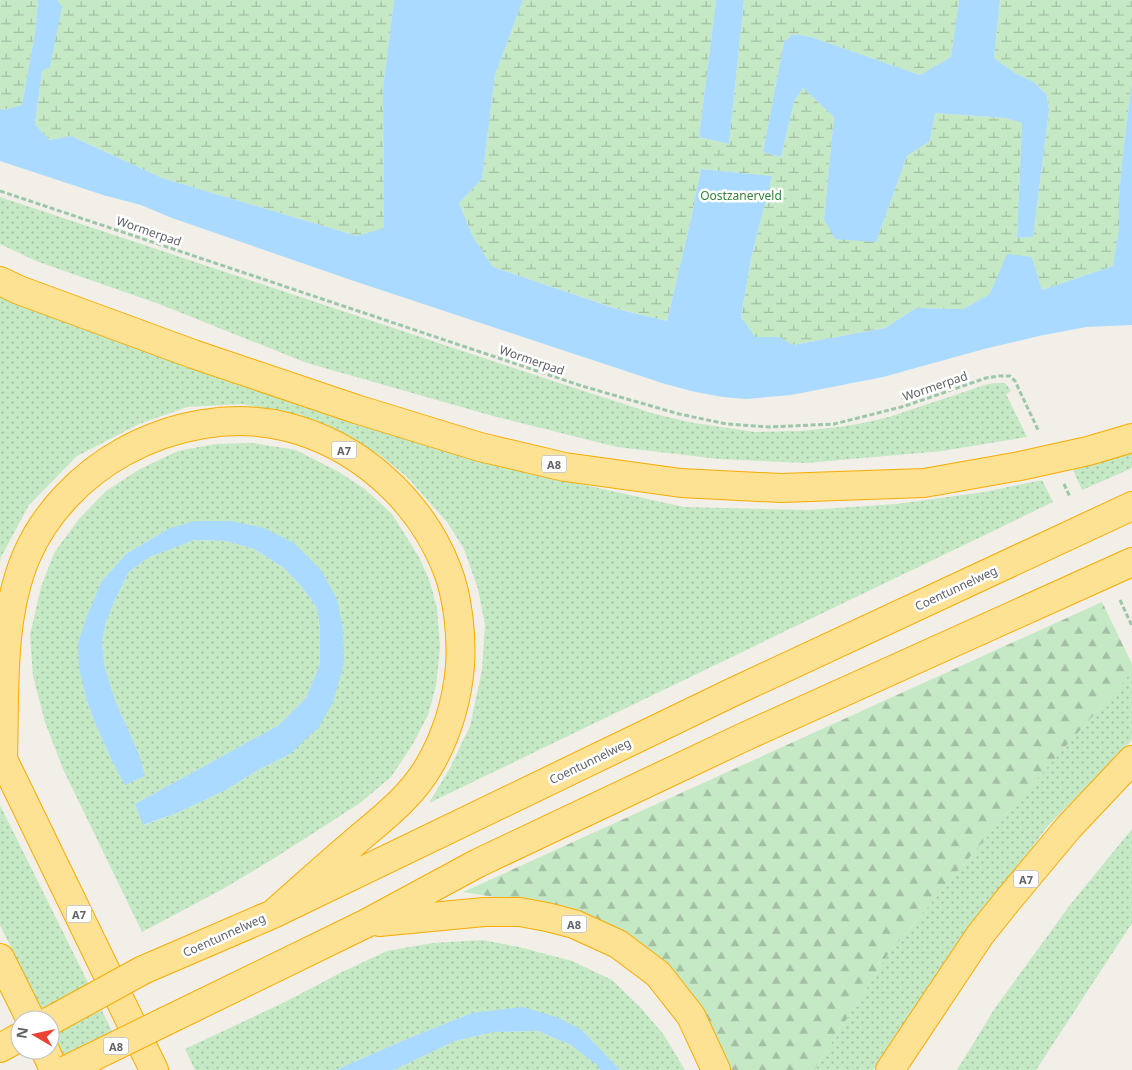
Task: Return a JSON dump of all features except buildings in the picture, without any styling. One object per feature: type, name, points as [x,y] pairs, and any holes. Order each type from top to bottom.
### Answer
[{"type":"highway","name":"A8","points":[[0,281],[19,290],[192,354],[356,408],[480,447],[565,467],[681,483],[781,488],[924,483],[1020,466],[1088,451],[1132,438]]},
{"type":"highway","name":"A7","points":[[154,1070],[1,756],[6,644],[16,585],[26,556],[53,512],[70,492],[93,471],[110,460],[128,449],[162,434],[190,426],[222,422],[264,423],[287,427],[334,444],[375,471],[409,504],[437,547],[448,570],[459,620],[461,649],[453,711],[444,737],[429,767],[407,797],[273,914]]},
{"type":"highway","name":"Coentunnelweg","points":[[60,1016],[143,970],[273,914],[733,692],[1132,506]]},
{"type":"highway","name":"A8","points":[[66,1070],[365,924],[478,862],[744,737],[1132,562]]},
{"type":"highway","name":"A7","points":[[890,1070],[980,935],[1068,828],[1132,760]]},
{"type":"highway","name":"A8","points":[[365,924],[493,912],[520,912],[574,924],[618,944],[658,974],[692,1016],[716,1070]]},
{"type":"highway","points":[[0,958],[26,1010]]},
{"type":"path","name":"Wormerpad","points":[[0,190],[563,380],[679,414],[727,424],[752,426],[834,424],[906,406],[986,378],[1010,376],[1015,381],[1039,432]]},
{"type":"path","points":[[1062,480],[1070,497]]},
{"type":"path","points":[[1120,600],[1132,626]]},
{"type":"green space","points":[[0,0],[38,0],[35,33],[22,105],[4,110],[0,109]]},
{"type":"green space","points":[[57,0],[394,0],[383,88],[384,229],[357,236],[162,178],[71,136],[49,140],[35,124],[42,71],[50,66],[61,7]]},
{"type":"green space","points":[[523,0],[716,0],[699,137],[729,144],[744,0],[959,0],[951,57],[920,75],[811,37],[793,34],[784,42],[763,152],[781,157],[794,102],[803,88],[834,117],[824,219],[876,242],[907,156],[930,141],[935,113],[1005,118],[1022,123],[1017,238],[1033,237],[1049,110],[1047,95],[1034,82],[1015,73],[994,58],[1000,0],[1132,0],[1132,82],[1122,160],[1119,228],[1113,266],[1042,290],[1032,257],[990,294],[963,309],[916,308],[885,328],[793,345],[779,337],[755,338],[741,317],[751,259],[772,176],[701,169],[667,321],[618,309],[493,267],[473,237],[459,203],[482,179],[495,75]]},
{"type":"green space","points":[[0,197],[655,414],[694,423],[755,432],[801,431],[839,427],[889,417],[988,384],[1005,383],[1011,391],[1006,394],[1027,437],[942,451],[806,463],[719,459],[617,447],[493,416],[307,363],[159,304],[36,261],[0,244]]},
{"type":"green space","points":[[0,291],[562,480],[684,507],[808,510],[896,504],[985,492],[1042,480],[1053,502],[429,803],[450,768],[470,726],[482,670],[485,625],[478,589],[464,549],[447,522],[406,476],[378,454],[301,415],[242,404],[187,407],[139,424],[77,456],[29,505],[1,557],[0,563]]},
{"type":"green space","points":[[253,443],[296,450],[339,472],[366,490],[392,514],[419,557],[430,582],[437,608],[440,648],[436,686],[428,715],[414,742],[391,777],[360,803],[221,890],[142,932],[63,769],[45,722],[33,676],[30,635],[41,587],[54,553],[79,519],[106,491],[140,469],[178,451],[215,444]],"holes":[[[170,528],[294,543],[344,664],[290,754],[258,770],[226,790],[177,813],[144,825],[135,804],[279,725],[306,698],[320,664],[320,628],[317,608],[302,587],[284,568],[254,549],[226,541],[194,540],[149,557],[129,572],[106,622],[102,643],[105,668],[115,700],[139,754],[125,784],[113,763],[87,701],[102,581],[126,554]]]},
{"type":"green space","points":[[1132,452],[1132,468],[1082,490],[1073,470]]},
{"type":"green space","points":[[1102,602],[1132,664],[1132,672],[1018,800],[889,953],[814,1070],[723,1070],[669,975],[519,901],[463,892]]},
{"type":"green space","points":[[1132,672],[1132,740],[1047,827],[954,952],[873,1070],[814,1070],[889,953],[1018,800]]},
{"type":"green space","points":[[0,805],[112,1031],[62,1056],[60,1052],[60,1010],[42,1010],[0,925]]},
{"type":"green space","points":[[1132,829],[1132,923],[1036,1070],[957,1070],[995,1008],[1070,905]]},
{"type":"green space","points":[[482,940],[519,947],[572,961],[612,980],[640,1007],[664,1035],[685,1070],[620,1070],[582,1030],[472,1013],[336,1070],[195,1070],[185,1049],[387,951],[433,943]]},
{"type":"green space","points":[[538,1031],[571,1045],[598,1065],[600,1070],[394,1070],[455,1041],[494,1032]]},
{"type":"water","points":[[38,0],[57,0],[62,7],[50,67],[42,71],[35,124],[49,140],[71,136],[162,178],[357,236],[384,228],[383,88],[394,0],[523,0],[495,75],[482,179],[459,203],[473,237],[493,267],[617,309],[667,321],[701,169],[772,176],[751,259],[741,317],[755,337],[779,337],[793,345],[885,328],[916,308],[963,309],[990,294],[1007,254],[1032,257],[1042,290],[1113,266],[1119,228],[1122,160],[1132,82],[1132,325],[1086,327],[1039,336],[883,377],[791,395],[746,399],[723,397],[662,383],[351,280],[172,218],[141,205],[103,195],[0,161],[0,109],[4,110],[22,105],[35,33]]},
{"type":"water","points":[[716,0],[744,0],[729,144],[699,137]]},
{"type":"water","points":[[959,0],[1000,0],[994,58],[1015,73],[1034,82],[1047,95],[1049,110],[1033,237],[1017,238],[1022,123],[1005,118],[935,113],[930,141],[907,156],[876,242],[835,239],[824,219],[834,117],[803,88],[794,102],[781,157],[763,152],[784,42],[793,34],[811,37],[920,75],[951,57]]},
{"type":"water","points":[[196,521],[231,521],[264,528],[294,543],[321,570],[337,599],[343,629],[344,664],[333,702],[319,727],[290,754],[258,770],[226,790],[177,813],[143,825],[135,804],[279,725],[306,698],[320,664],[320,628],[317,608],[302,587],[284,568],[254,549],[226,541],[194,540],[149,557],[129,572],[106,622],[102,643],[105,668],[115,700],[139,754],[145,776],[125,785],[113,763],[87,701],[79,668],[78,643],[102,581],[126,554],[170,528]]},
{"type":"water","points":[[523,1007],[559,1018],[582,1030],[620,1070],[600,1070],[597,1065],[571,1045],[538,1031],[494,1032],[455,1041],[394,1070],[336,1070],[472,1013]]},
{"type":"park label","name":"Oostzanerveld","points":[[741,195]]}]
